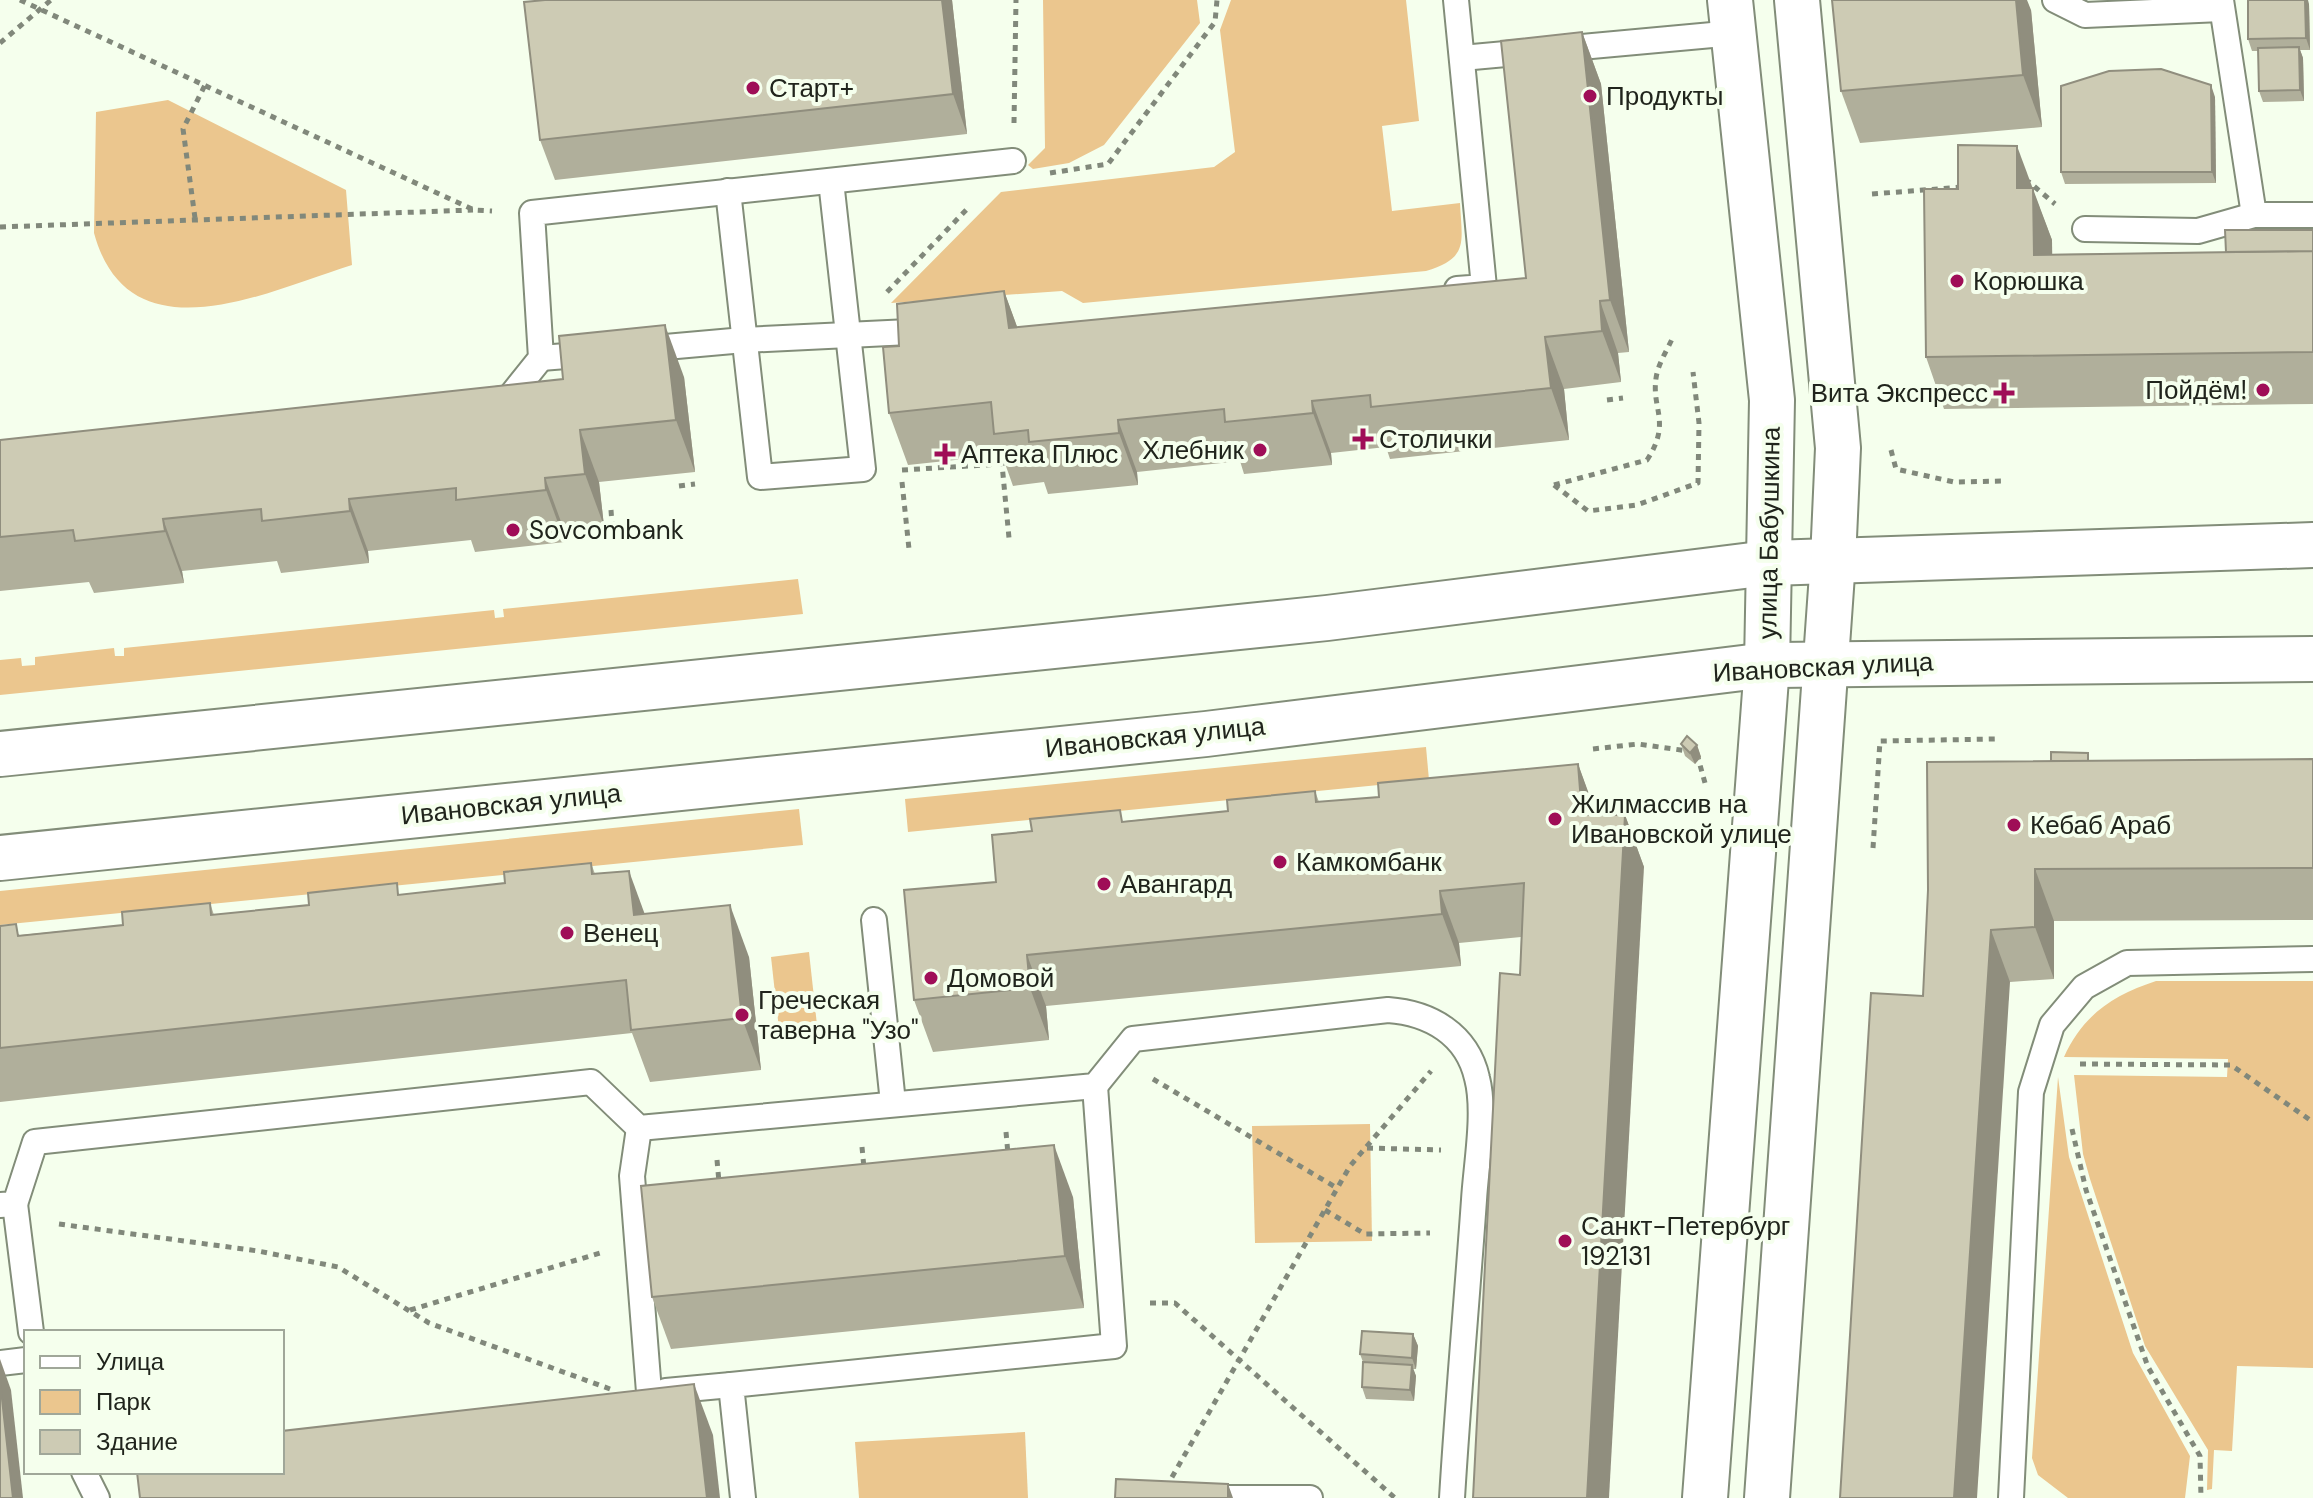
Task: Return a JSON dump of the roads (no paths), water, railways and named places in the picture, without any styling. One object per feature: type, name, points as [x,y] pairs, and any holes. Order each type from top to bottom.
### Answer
[{"type":"main road","points":[[1767,1498],[1833,560],[1838,448],[1797,0]]},
{"type":"main road","name":"улица Бабушкина","points":[[1705,1498],[1767,665],[1772,400],[1732,16]]},
{"type":"main road","points":[[0,754],[1327,618],[1768,563],[2313,545]]},
{"type":"main road","name":"Ивановская улица","points":[[0,858],[1206,734],[1767,665],[2313,659]]},
{"type":"lane","points":[[1438,291],[1484,287],[1456,0]]},
{"type":"lane","points":[[2055,0],[2085,15],[2221,4],[2254,215]]},
{"type":"lane","points":[[1462,58],[1732,16]]},
{"type":"lane","points":[[464,404],[509,398],[541,358],[532,213],[1013,161]]},
{"type":"lane","points":[[728,191],[760,477],[863,469],[831,181]]},
{"type":"lane","points":[[2085,229],[2198,231],[2254,215],[2313,215]]},
{"type":"lane","points":[[541,358],[744,340],[948,331]]},
{"type":"lane","points":[[874,920],[893,1103]]},
{"type":"lane","points":[[2011,1498],[2031,1092],[2052,1025],[2084,987],[2127,963],[2313,959]]},
{"type":"lane","points":[[639,1128],[632,1176],[637,1242],[637,1393],[1114,1346],[1095,1086],[1133,1039],[1388,1010],[1417,1012],[1442,1026],[1457,1041],[1469,1057],[1478,1079],[1477,1152],[1452,1498]]},
{"type":"lane","points":[[31,1330],[7,1205],[35,1142],[591,1082],[639,1128],[1095,1086]]},
{"type":"lane","points":[[0,1363],[24,1360]]},
{"type":"lane","points":[[731,1385],[743,1498]]},
{"type":"lane","points":[[85,1474],[97,1498]]},
{"type":"lane","points":[[1218,1498],[1310,1498]]},
{"type":"place","name":"Старт+","points":[[753,88]]},
{"type":"place","name":"Продукты","points":[[1590,96]]},
{"type":"place","name":"Корюшка","points":[[1957,281]]},
{"type":"place","name":"Пойдём!","points":[[2263,390]]},
{"type":"place","name":"Вита Экспресс","points":[[2004,393]]},
{"type":"place","name":"Столички","points":[[1363,439]]},
{"type":"place","name":"Хлебник","points":[[1260,450]]},
{"type":"place","name":"Аптека Плюс","points":[[945,454]]},
{"type":"place","name":"Sovcombank","points":[[513,530]]},
{"type":"place","name":"Жилмассив на Ивановской улице","points":[[1555,819]]},
{"type":"place","name":"Кебаб Араб","points":[[2014,825]]},
{"type":"place","name":"Камкомбанк","points":[[1280,862]]},
{"type":"place","name":"Авангард","points":[[1104,884]]},
{"type":"place","name":"Венец","points":[[567,933]]},
{"type":"place","name":"Домовой","points":[[931,978]]},
{"type":"place","name":"Греческая таверна \"Узо\"","points":[[742,1015]]},
{"type":"place","name":"Санкт-Петербург 192131","points":[[1565,1241]]}]
